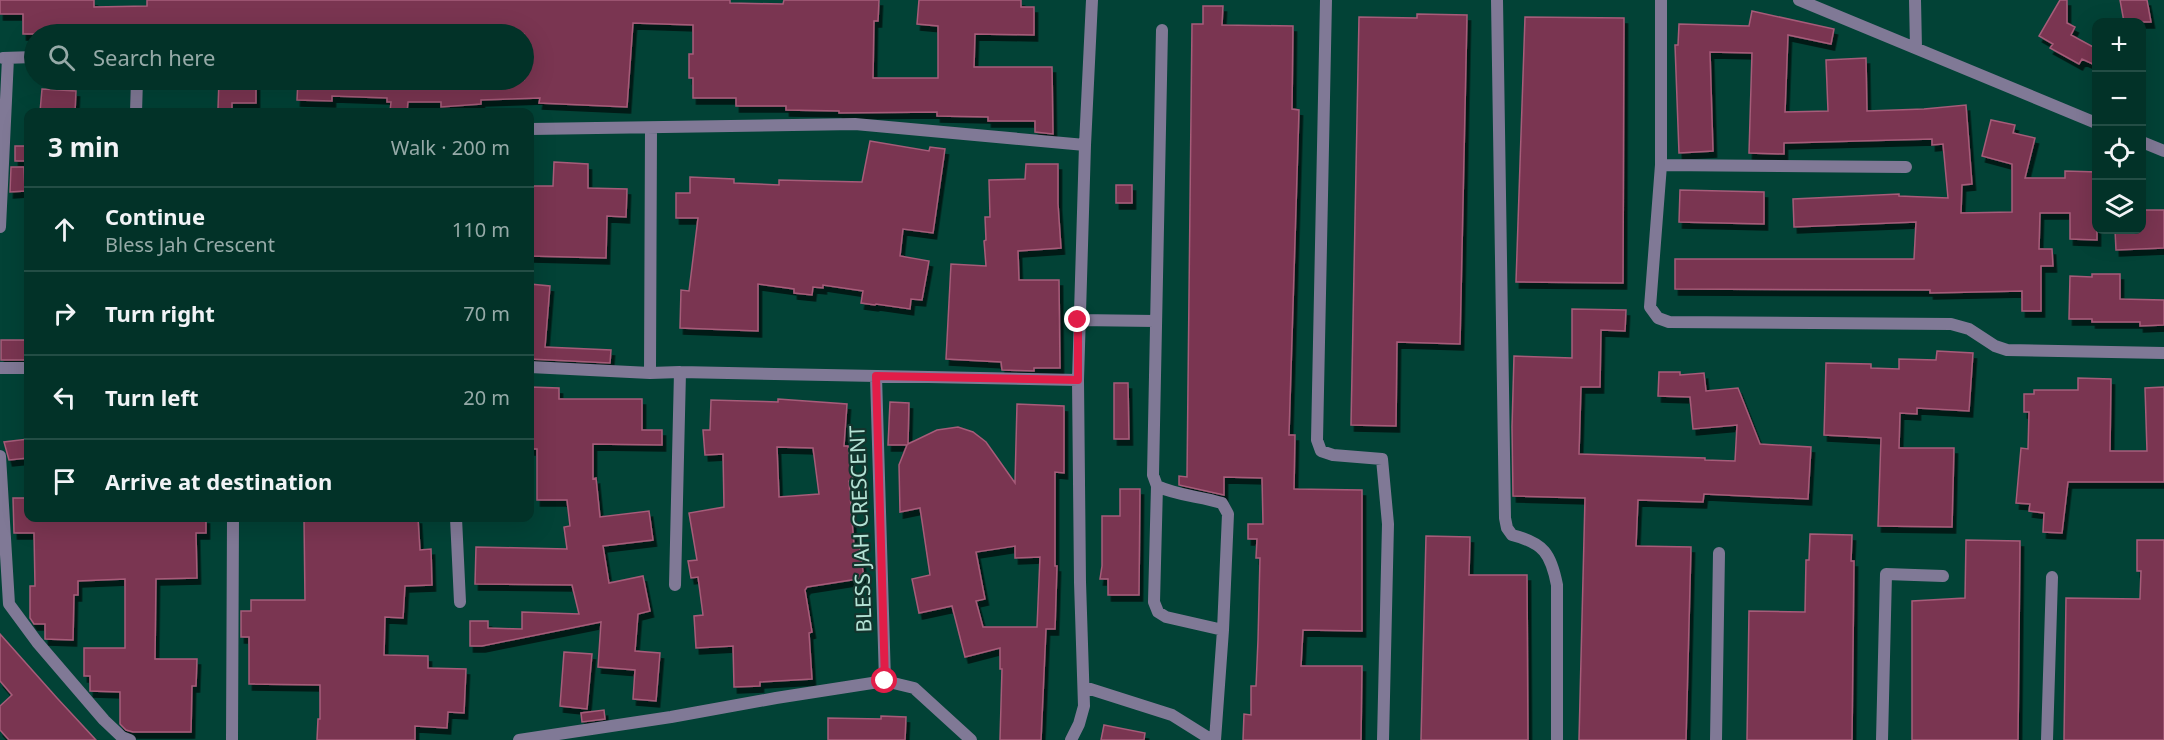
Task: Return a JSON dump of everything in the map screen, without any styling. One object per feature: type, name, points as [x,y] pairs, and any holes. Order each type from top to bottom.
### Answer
[{"type":"street","points":[[1071,740],[1084,706],[1080,582],[1078,320],[1092,0]]},
{"type":"street","points":[[1326,0],[1317,440],[1321,451],[1333,455],[1382,459],[1388,524],[1383,740]]},
{"type":"street","points":[[1497,0],[1505,518],[1507,528],[1512,535],[1543,547],[1553,564],[1557,585],[1557,740]]},
{"type":"street","points":[[1661,0],[1661,165],[1650,307],[1658,318],[1669,322],[1951,324],[1969,329],[1995,346],[2007,350],[2164,353]]},
{"type":"street","points":[[1799,0],[2092,121]]},
{"type":"street","points":[[1915,0],[1916,48]]},
{"type":"street","points":[[1162,30],[1155,321],[1153,475],[1157,486],[1154,602],[1158,612],[1166,617],[1223,630]]},
{"type":"street","points":[[0,227],[4,58],[24,57]]},
{"type":"street","points":[[136,108],[137,90]]},
{"type":"street","points":[[534,129],[855,124],[1085,145]]},
{"type":"street","points":[[650,373],[651,128]]},
{"type":"street","points":[[2146,144],[2164,151]]},
{"type":"street","points":[[1661,165],[1906,167]]},
{"type":"street","points":[[1078,320],[1155,321]]},
{"type":"street","points":[[534,367],[650,373],[1078,380]]},
{"type":"street","points":[[0,368],[24,368]]},
{"type":"street","points":[[675,585],[680,372]]},
{"type":"street","name":"BLESS JAH CRESCENT","points":[[876,376],[885,681]]},
{"type":"street","points":[[0,456],[9,604],[37,642],[104,720],[122,737],[130,740]]},
{"type":"street","points":[[1084,687],[1172,715],[1214,740],[1223,630],[1228,514],[1222,503],[1208,498],[1170,492],[1157,486]]},
{"type":"street","points":[[232,740],[233,522]]},
{"type":"street","points":[[456,522],[460,602]]},
{"type":"street","points":[[1716,740],[1719,553]]},
{"type":"street","points":[[1882,740],[1887,574],[1943,576]]},
{"type":"street","points":[[2048,740],[2052,577]]},
{"type":"street","points":[[519,740],[885,681],[914,688],[971,740]]},
{"type":"building","points":[[0,0],[94,0],[94,7],[147,6],[147,0],[730,0],[730,3],[783,4],[784,0],[879,0],[878,21],[874,21],[873,78],[938,78],[938,26],[917,24],[919,0],[1021,0],[1021,7],[1034,7],[1034,35],[975,34],[974,67],[1052,67],[1053,134],[1035,132],[1035,121],[988,121],[988,117],[937,116],[937,112],[839,113],[839,111],[786,110],[786,106],[736,106],[736,98],[693,98],[693,78],[689,78],[689,54],[693,54],[693,25],[633,23],[627,107],[539,103],[540,98],[481,100],[481,104],[441,107],[441,102],[408,102],[407,108],[390,108],[391,102],[387,102],[387,98],[332,96],[332,101],[297,100],[298,90],[534,90],[534,24],[24,24],[23,34],[23,14],[0,14]]},
{"type":"building","points":[[2060,0],[2067,0],[2067,23],[2075,27],[2071,35],[2092,46],[2092,64],[2082,59],[2079,64],[2050,48],[2053,44],[2039,36]]},
{"type":"building","points":[[2120,0],[2147,0],[2151,22],[2146,22],[2146,18],[2123,18]]},
{"type":"building","points":[[1203,6],[1223,6],[1222,25],[1293,26],[1292,109],[1299,110],[1289,435],[1295,435],[1294,489],[1362,490],[1362,631],[1303,630],[1301,666],[1362,666],[1361,740],[1243,740],[1244,714],[1251,715],[1251,686],[1256,686],[1260,558],[1256,558],[1257,539],[1248,539],[1248,524],[1263,524],[1262,478],[1224,477],[1224,495],[1179,485],[1179,476],[1187,477],[1192,24],[1203,24]]},
{"type":"building","points":[[1752,11],[1834,29],[1831,44],[1788,35],[1785,112],[1828,111],[1826,60],[1866,58],[1867,111],[1966,105],[1972,184],[1962,185],[1961,213],[2012,212],[2012,164],[1982,156],[1991,120],[2015,125],[2013,133],[2035,138],[2025,178],[2065,178],[2065,171],[2092,172],[2092,234],[2097,234],[2097,240],[2070,239],[2070,213],[2040,213],[2039,249],[2052,249],[2053,266],[2041,266],[2041,311],[2022,311],[2022,291],[1930,293],[1930,290],[1675,289],[1675,259],[1914,259],[1916,222],[1794,227],[1793,199],[1899,194],[1899,196],[1948,198],[1943,144],[1932,145],[1932,139],[1784,143],[1784,154],[1749,153],[1752,53],[1710,52],[1713,151],[1679,153],[1675,45],[1678,45],[1679,24],[1749,26]]},
{"type":"building","points":[[1417,14],[1467,15],[1460,344],[1397,342],[1396,426],[1351,425],[1359,17],[1417,18]]},
{"type":"building","points":[[1525,17],[1624,18],[1623,283],[1516,282]]},
{"type":"building","points":[[42,90],[76,91],[75,108],[40,108]]},
{"type":"building","points":[[219,90],[256,90],[256,103],[232,103],[232,108],[218,108]]},
{"type":"building","points":[[870,141],[929,151],[930,147],[945,149],[933,233],[903,229],[900,256],[929,261],[922,300],[911,299],[910,309],[861,303],[863,291],[823,285],[823,288],[813,287],[812,295],[794,293],[794,289],[758,284],[758,331],[680,328],[681,290],[689,291],[698,218],[676,218],[676,193],[690,193],[690,177],[734,179],[734,183],[779,185],[779,180],[862,182]]},
{"type":"building","points":[[15,146],[24,146],[24,161],[15,161]]},
{"type":"building","points":[[554,162],[588,164],[588,188],[627,189],[626,217],[607,216],[606,258],[534,256],[534,186],[553,186]]},
{"type":"building","points":[[1026,164],[1058,164],[1061,248],[1018,251],[1019,280],[1059,280],[1060,368],[1034,368],[1034,371],[1002,370],[1001,362],[946,359],[951,264],[986,266],[984,241],[986,240],[985,217],[990,217],[989,180],[1025,179]]},
{"type":"building","points":[[11,167],[24,167],[24,191],[10,192]]},
{"type":"building","points":[[1116,185],[1132,185],[1132,203],[1116,203]]},
{"type":"building","points":[[1680,190],[1764,192],[1764,224],[1679,222]]},
{"type":"building","points":[[2146,210],[2164,210],[2164,248],[2116,250],[2115,234],[2146,234]]},
{"type":"building","points":[[2092,274],[2120,274],[2120,299],[2164,300],[2164,325],[2140,326],[2140,322],[2092,322],[2092,319],[2069,319],[2070,276],[2092,277]]},
{"type":"building","points":[[534,284],[550,286],[545,347],[611,350],[610,363],[534,359]]},
{"type":"building","points":[[1572,309],[1626,310],[1625,331],[1601,330],[1600,387],[1581,387],[1579,454],[1735,461],[1737,425],[1693,429],[1690,397],[1658,396],[1659,372],[1680,372],[1680,375],[1704,373],[1706,391],[1738,388],[1760,444],[1811,447],[1808,499],[1704,494],[1703,502],[1638,500],[1636,546],[1691,547],[1686,740],[1579,740],[1585,498],[1513,496],[1514,356],[1572,358]]},
{"type":"building","points":[[1,340],[24,340],[24,360],[1,360]]},
{"type":"building","points":[[1937,351],[1973,353],[1969,411],[1917,408],[1917,414],[1900,413],[1899,448],[1954,448],[1952,527],[1878,526],[1881,438],[1824,435],[1826,363],[1871,364],[1871,368],[1899,369],[1899,359],[1936,360]]},
{"type":"building","points":[[2078,378],[2111,379],[2110,451],[2147,451],[2145,388],[2164,387],[2164,482],[2068,482],[2062,533],[2043,532],[2044,513],[2029,511],[2030,504],[2016,503],[2021,448],[2028,449],[2029,412],[2024,412],[2024,394],[2034,394],[2034,390],[2078,390]]},
{"type":"building","points":[[1114,383],[1128,383],[1129,439],[1114,439]]},
{"type":"building","points":[[534,387],[559,388],[559,399],[642,399],[642,430],[662,430],[662,445],[593,444],[593,479],[596,478],[600,517],[649,511],[653,540],[603,546],[609,583],[643,576],[650,611],[638,614],[635,651],[660,653],[656,701],[633,699],[635,670],[598,667],[601,622],[482,646],[470,646],[470,621],[488,621],[488,628],[522,629],[522,612],[579,614],[572,585],[475,584],[476,547],[567,549],[564,527],[570,526],[567,500],[537,500],[537,449],[534,449]]},
{"type":"building","points":[[778,399],[847,404],[844,446],[848,446],[853,480],[849,481],[854,545],[859,544],[864,578],[807,587],[805,590],[812,632],[809,633],[812,679],[760,682],[760,686],[734,687],[733,646],[696,648],[694,616],[703,615],[698,577],[691,578],[688,561],[697,560],[689,513],[724,507],[723,454],[705,455],[703,430],[710,430],[711,400],[778,402]],"holes":[[[777,447],[813,448],[819,494],[779,497]]]},
{"type":"building","points":[[890,402],[909,403],[908,444],[937,430],[958,427],[973,432],[986,442],[1015,483],[1017,404],[1064,406],[1064,473],[1055,472],[1055,566],[1057,566],[1055,629],[1046,629],[1041,740],[1000,740],[1002,669],[1000,669],[1000,648],[965,657],[952,606],[919,613],[912,579],[930,575],[920,508],[900,512],[899,465],[907,445],[888,445]],"holes":[[[1015,546],[1015,558],[1040,557],[1037,627],[983,627],[976,601],[985,599],[976,552]]]},
{"type":"building","points":[[24,440],[24,458],[9,460],[4,442]]},
{"type":"building","points":[[1120,489],[1140,489],[1139,595],[1108,595],[1108,579],[1100,579],[1102,516],[1120,516]]},
{"type":"building","points":[[13,498],[24,498],[24,522],[206,522],[206,533],[196,533],[197,578],[156,579],[155,659],[197,659],[196,686],[192,686],[191,732],[126,730],[120,724],[120,692],[90,691],[90,676],[84,676],[84,648],[125,648],[125,579],[78,581],[78,595],[74,595],[73,640],[45,639],[45,624],[34,624],[30,618],[30,586],[35,586],[34,533],[14,533]]},
{"type":"building","points":[[304,522],[418,522],[420,550],[431,549],[432,585],[405,586],[403,618],[385,617],[384,655],[428,656],[428,668],[466,669],[464,713],[448,712],[447,728],[415,726],[415,740],[317,740],[318,719],[320,719],[320,685],[249,684],[249,637],[241,637],[241,611],[251,611],[251,600],[305,600]]},
{"type":"building","points":[[1810,534],[1852,535],[1851,561],[1854,561],[1852,740],[1747,740],[1749,611],[1805,612],[1806,560],[1809,560]]},
{"type":"building","points":[[1426,536],[1470,537],[1469,575],[1527,575],[1528,740],[1421,740]]},
{"type":"building","points":[[1966,540],[2020,541],[2018,740],[1912,740],[1912,601],[1965,598]]},
{"type":"building","points":[[2137,540],[2164,540],[2164,740],[2064,740],[2066,598],[2140,599],[2141,571],[2137,571]]},
{"type":"building","points":[[0,634],[96,740],[9,740],[0,730],[0,706],[12,695],[0,681]]},
{"type":"building","points":[[564,652],[592,654],[587,709],[560,706]]},
{"type":"building","points":[[604,710],[605,719],[582,722],[581,713]]},
{"type":"building","points":[[881,716],[906,717],[905,740],[828,740],[828,718],[881,719]]},
{"type":"building","points":[[1104,725],[1145,733],[1144,740],[1101,740]]},
{"type":"route","points":[[885,681],[876,376],[1078,380],[1078,320]]}]
